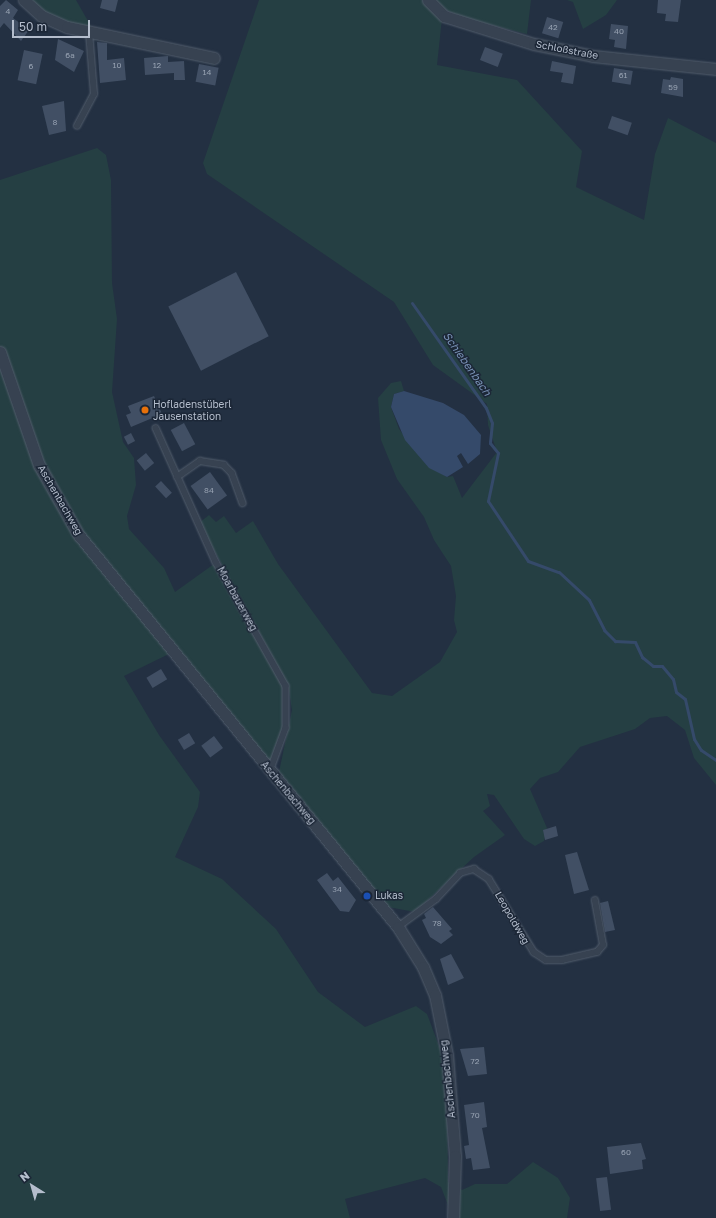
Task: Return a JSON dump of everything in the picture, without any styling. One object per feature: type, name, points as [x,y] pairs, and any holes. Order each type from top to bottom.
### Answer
[{"type":"street","points":[[24,0],[48,20],[89,32],[214,58]]},
{"type":"street","name":"Schloßstraße","points":[[428,0],[444,16],[534,44],[593,56],[716,69]]},
{"type":"street","name":"Aschenbachweg","points":[[0,352],[38,465],[78,534],[270,772],[398,927],[430,980],[441,1018],[453,1126],[454,1218]]},
{"type":"lane","points":[[77,126],[94,94],[89,32]]},
{"type":"lane","name":"Moarbauerweg","points":[[156,428],[216,562],[286,686],[286,728],[270,772]]},
{"type":"lane","points":[[177,477],[200,461],[224,465],[232,473],[243,503]]},
{"type":"lane","name":"Leopoldweg","points":[[398,927],[436,899],[460,873],[474,869],[489,879],[534,952],[546,960],[562,960],[597,952],[603,945],[595,901]]},
{"type":"green space","points":[[28,0],[76,0],[92,28],[58,22]]},
{"type":"green space","points":[[259,0],[531,0],[527,34],[467,19],[443,9],[437,65],[517,80],[582,151],[576,187],[644,220],[655,154],[668,118],[716,143],[716,785],[694,758],[685,730],[667,716],[650,718],[635,729],[580,747],[558,772],[540,778],[530,789],[547,828],[544,841],[535,846],[524,839],[494,795],[487,794],[490,806],[483,811],[505,835],[474,857],[415,912],[388,907],[279,772],[292,710],[288,685],[199,523],[209,515],[216,522],[224,516],[236,533],[253,521],[278,564],[372,693],[392,696],[440,662],[457,632],[454,620],[456,596],[451,566],[434,540],[424,517],[397,479],[381,440],[378,398],[391,383],[401,381],[404,391],[394,394],[391,407],[399,429],[425,463],[447,477],[453,476],[462,498],[497,452],[488,425],[487,404],[433,365],[394,302],[207,174],[203,163]]},
{"type":"green space","points":[[567,0],[617,0],[606,15],[583,29],[573,2]]},
{"type":"green space","points":[[97,148],[106,155],[111,180],[112,283],[117,319],[112,392],[123,442],[134,458],[136,485],[127,516],[129,529],[164,568],[175,592],[214,564],[283,686],[284,727],[271,760],[266,759],[177,650],[124,676],[159,735],[200,792],[198,807],[175,857],[222,879],[276,929],[318,992],[365,1027],[416,1006],[427,1014],[442,1054],[447,1088],[448,1182],[462,1190],[475,1184],[507,1184],[533,1162],[558,1178],[570,1198],[567,1218],[453,1218],[441,1187],[425,1178],[345,1199],[350,1218],[0,1218],[0,180]]},
{"type":"water","points":[[404,391],[443,403],[464,415],[481,435],[480,454],[468,464],[461,453],[457,456],[463,467],[447,477],[429,468],[405,440],[391,407],[394,394]]},
{"type":"building","points":[[6,0],[18,10],[13,18],[29,30],[21,41],[4,23],[0,28],[0,6]]},
{"type":"building","points":[[102,0],[118,0],[115,12],[100,8]]},
{"type":"building","points":[[658,0],[681,0],[678,22],[665,21],[666,14],[657,13]]},
{"type":"building","points":[[547,17],[563,22],[558,38],[542,33]]},
{"type":"building","points":[[611,24],[628,26],[626,49],[614,47],[615,40],[609,39]]},
{"type":"building","points":[[58,39],[84,51],[74,72],[55,60]]},
{"type":"building","points":[[97,42],[107,43],[107,60],[124,58],[126,80],[100,83]]},
{"type":"building","points":[[485,47],[503,54],[498,67],[480,60]]},
{"type":"building","points":[[24,50],[43,54],[36,84],[18,80]]},
{"type":"building","points":[[168,56],[168,62],[184,61],[185,80],[174,80],[174,73],[145,75],[144,58]]},
{"type":"building","points":[[552,61],[576,66],[573,84],[561,82],[563,73],[550,71]]},
{"type":"building","points":[[199,64],[219,68],[215,85],[196,82]]},
{"type":"building","points":[[614,68],[633,71],[631,85],[612,82]]},
{"type":"building","points":[[671,77],[683,79],[683,97],[661,93],[663,79],[670,80]]},
{"type":"building","points":[[64,101],[66,131],[49,135],[42,106]]},
{"type":"building","points":[[612,116],[632,123],[628,135],[608,128]]},
{"type":"building","points":[[236,272],[269,336],[201,371],[168,307]]},
{"type":"building","name":"Hofladenstüberl Jausenstation","points":[[154,396],[162,414],[131,427],[126,415],[131,413],[128,406]]},
{"type":"building","points":[[184,423],[195,444],[182,451],[171,430]]},
{"type":"building","points":[[131,433],[135,441],[128,445],[124,437]]},
{"type":"building","points":[[146,453],[154,463],[145,471],[137,461]]},
{"type":"building","points":[[210,472],[227,495],[208,510],[191,486]]},
{"type":"building","points":[[161,481],[172,493],[166,498],[155,486]]},
{"type":"building","points":[[161,669],[167,679],[153,688],[146,678]]},
{"type":"building","points":[[189,733],[195,743],[184,750],[178,740]]},
{"type":"building","points":[[214,736],[223,748],[210,758],[201,746]]},
{"type":"building","points":[[556,826],[558,836],[545,840],[543,830]]},
{"type":"building","points":[[577,852],[589,890],[574,894],[565,855]]},
{"type":"building","points":[[327,873],[333,881],[338,877],[356,900],[349,912],[340,911],[317,880]]},
{"type":"building","points":[[608,901],[615,930],[605,932],[600,903]]},
{"type":"building","points":[[433,907],[452,929],[449,931],[453,935],[441,944],[430,937],[422,920],[426,918],[424,914]]},
{"type":"building","points":[[451,954],[464,978],[448,985],[440,959]]},
{"type":"building","points":[[484,1047],[487,1074],[468,1076],[460,1049]]},
{"type":"building","points":[[484,1102],[487,1127],[482,1128],[490,1168],[473,1170],[471,1158],[466,1159],[464,1146],[469,1145],[464,1105]]},
{"type":"building","points":[[641,1143],[646,1159],[642,1160],[643,1169],[610,1174],[607,1147]]},
{"type":"building","points":[[607,1177],[611,1210],[600,1211],[596,1178]]},
{"type":"waterway","name":"Schiebenbach","points":[[412,303],[486,408],[492,423],[490,443],[498,453],[488,501],[528,561],[559,572],[589,600],[604,630],[615,641],[635,642],[642,657],[653,666],[662,666],[673,679],[676,692],[685,699],[694,739],[701,750],[716,760]]},
{"type":"place","name":"Hofladenstüberl Jausenstation","points":[[145,410]]},
{"type":"place","name":"Lukas","points":[[367,896]]}]
